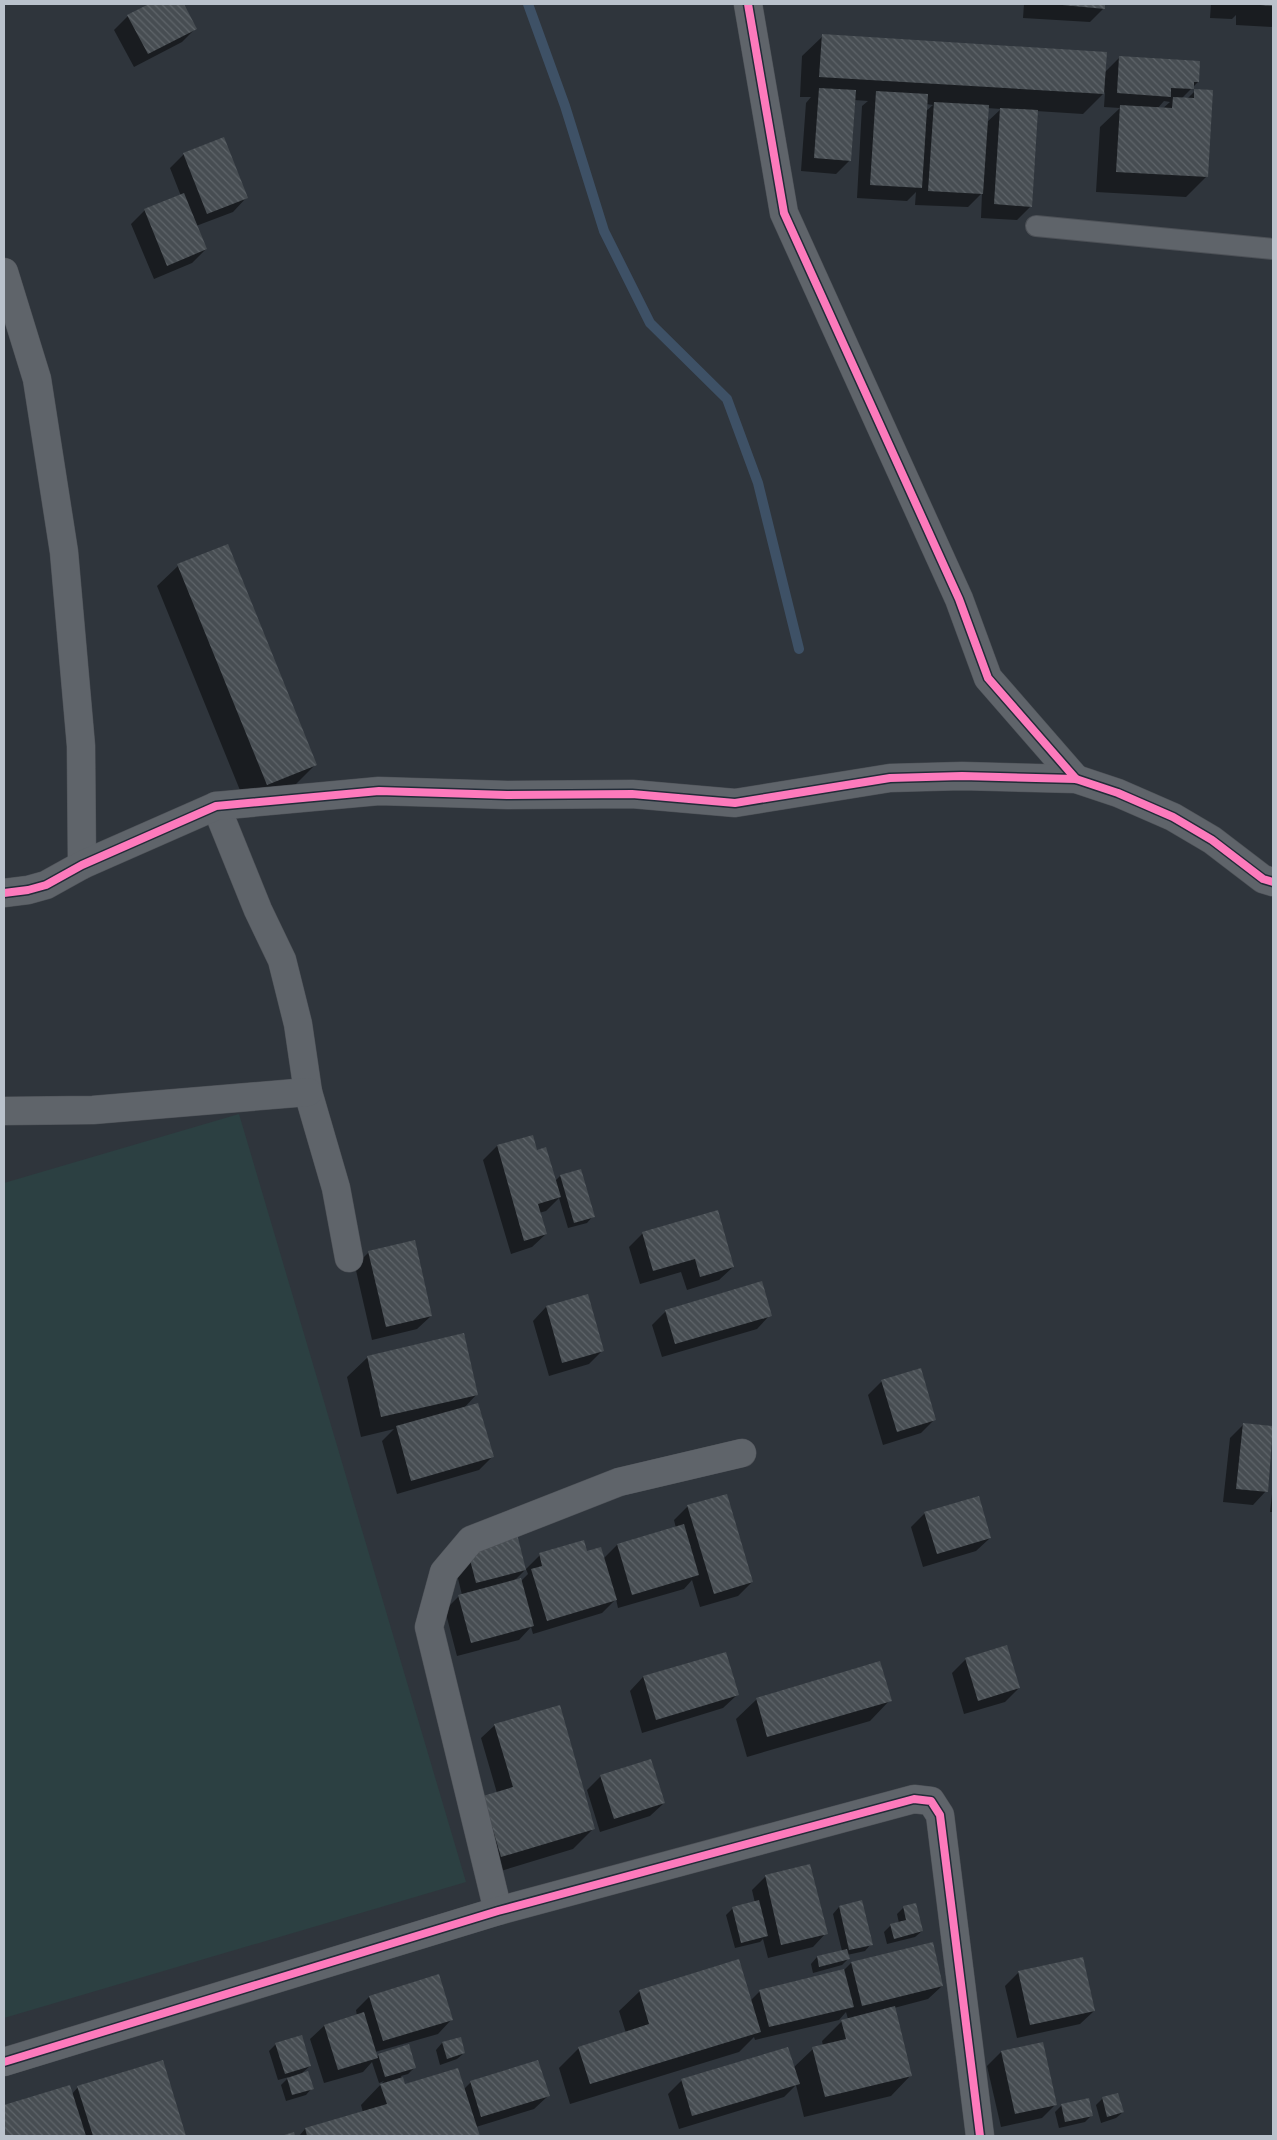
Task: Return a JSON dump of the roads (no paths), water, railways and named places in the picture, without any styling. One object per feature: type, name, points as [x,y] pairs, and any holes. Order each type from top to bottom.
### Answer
[{"type":"street","points":[[748,4],[784,213],[959,599],[988,678],[1076,779]]},
{"type":"street","points":[[4,272],[37,379],[64,552],[81,746],[82,865]]},
{"type":"street","points":[[4,893],[28,890],[46,884],[82,865],[216,806],[379,791],[507,795],[632,794],[735,803],[890,778],[962,776],[1076,779],[1118,793],[1173,817],[1212,840],[1263,879],[1273,882]]},
{"type":"street","points":[[216,806],[258,910],[282,960],[298,1024],[308,1092],[336,1188],[349,1258]]},
{"type":"street","points":[[4,1111],[93,1110],[308,1092]]},
{"type":"street","points":[[498,1910],[429,1627],[444,1572],[471,1540],[619,1482],[742,1453]]},
{"type":"street","points":[[4,2062],[498,1910],[914,1800],[931,1801],[940,1815],[980,2136]]},
{"type":"lane","points":[[1036,226],[1273,249]]},
{"type":"waterway","points":[[528,4],[565,106],[604,231],[650,323],[727,399],[758,483],[799,649]]}]
